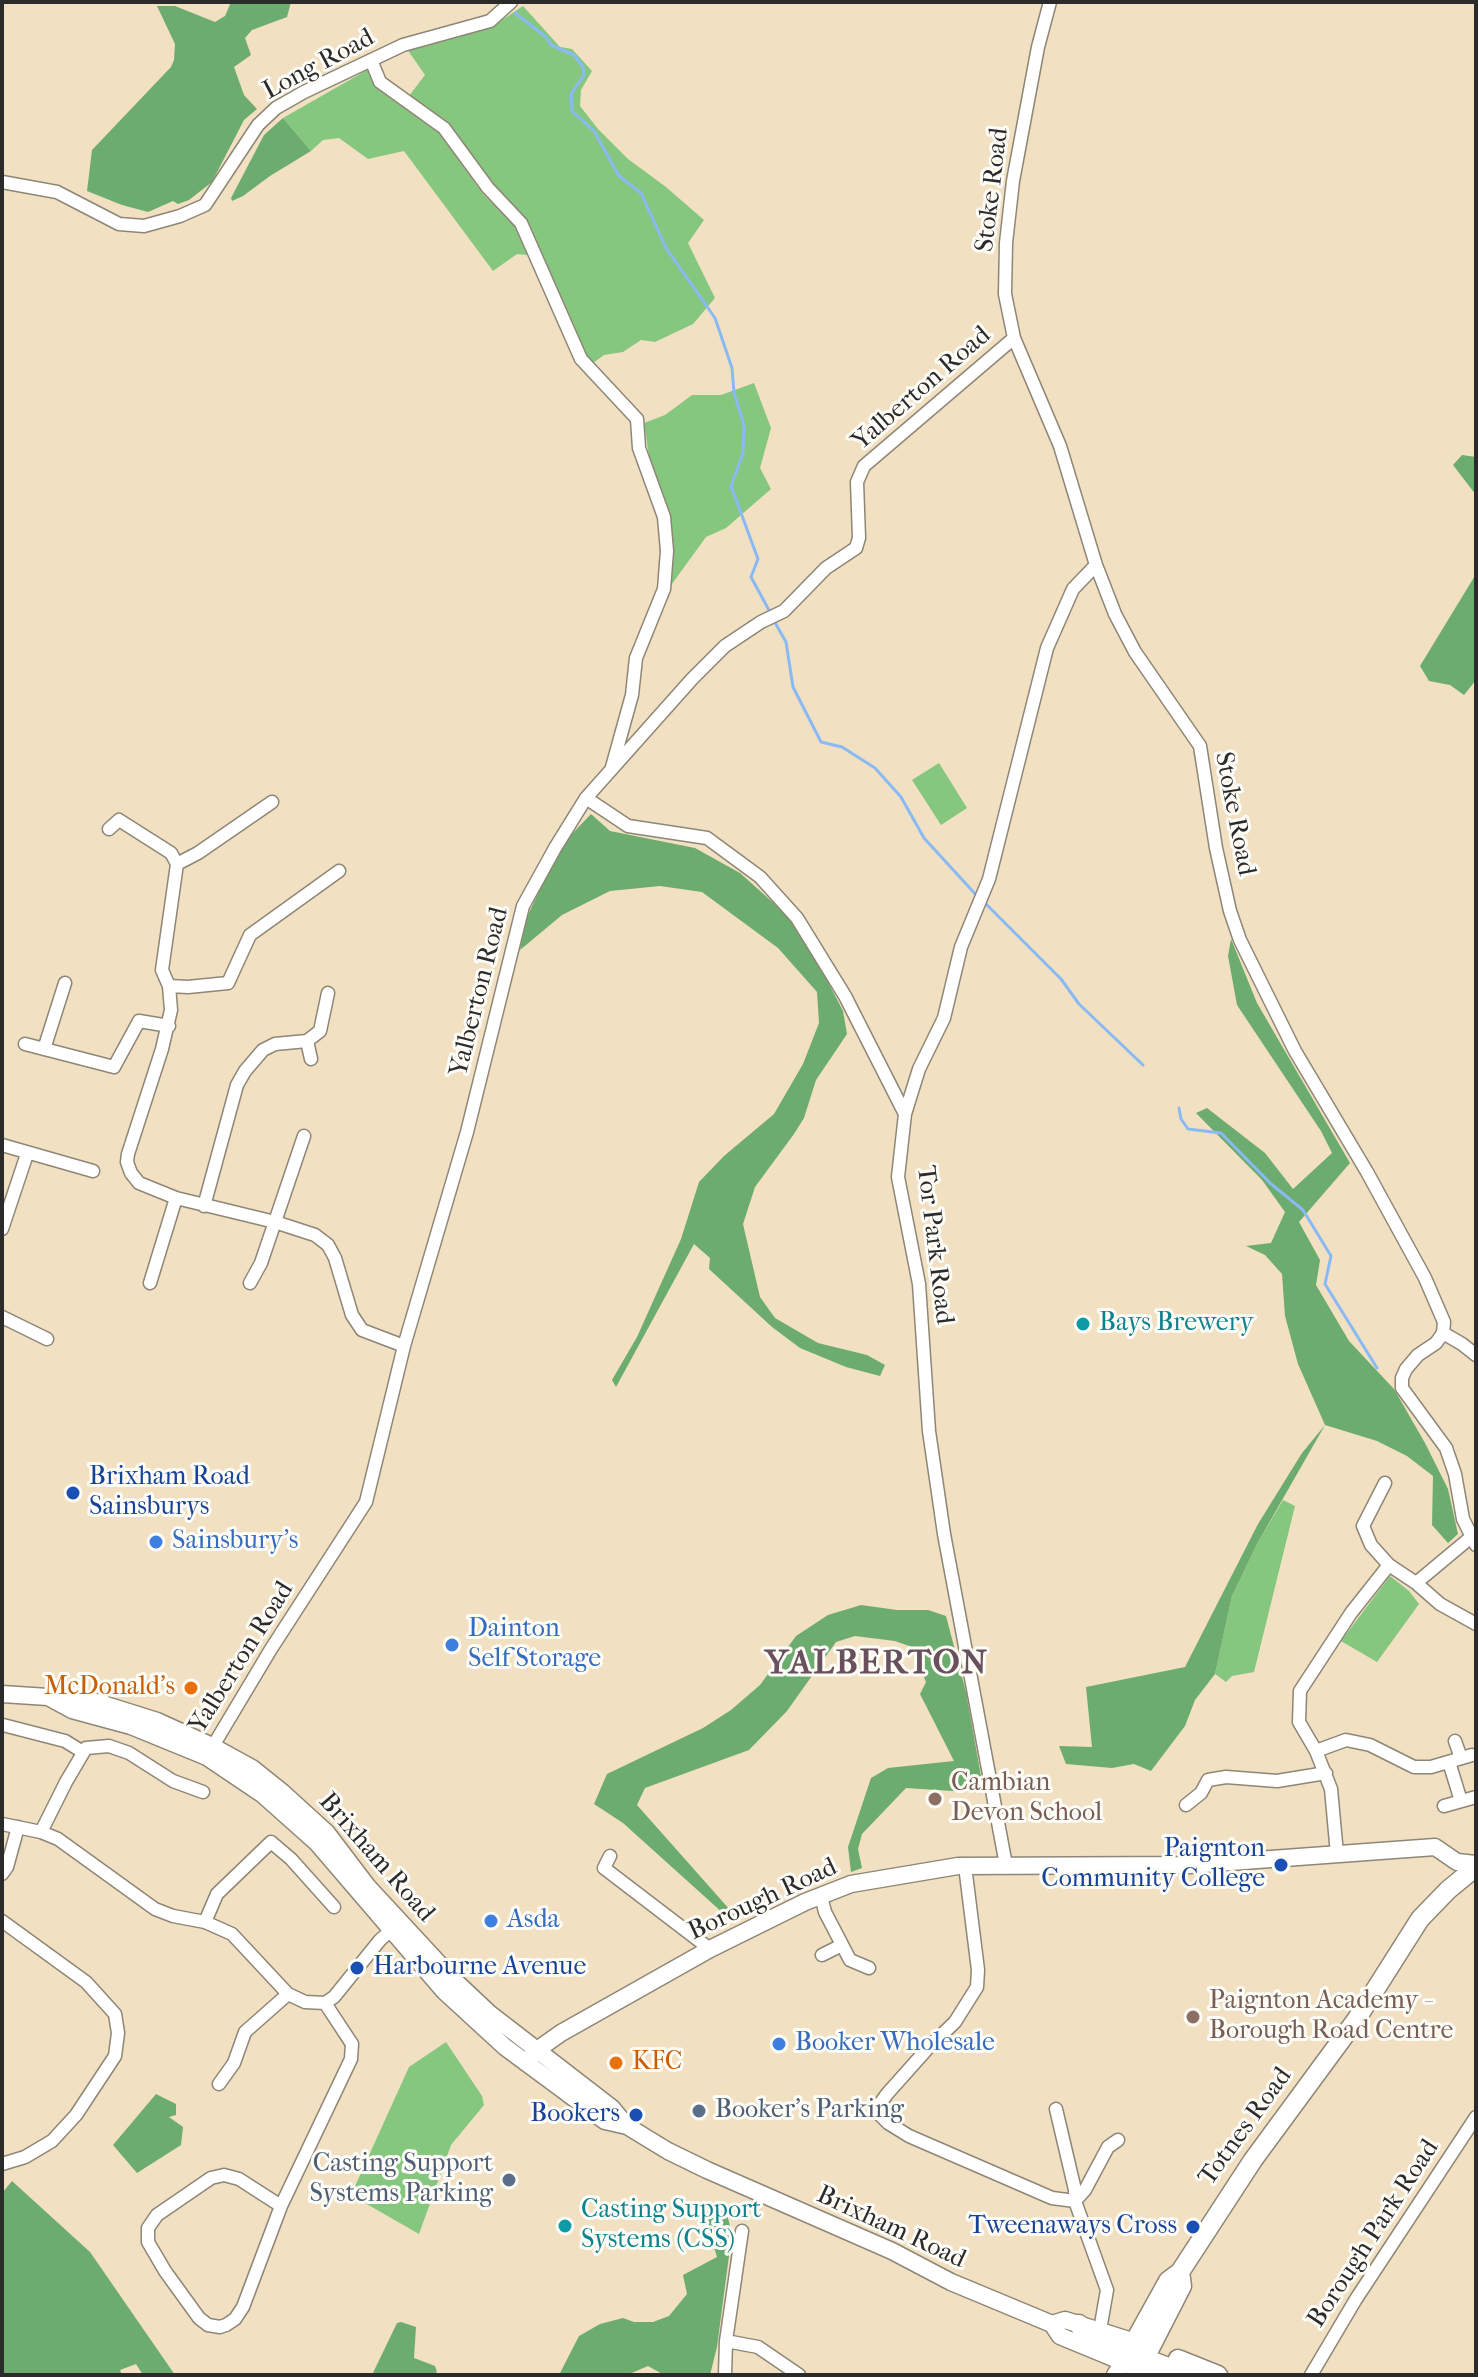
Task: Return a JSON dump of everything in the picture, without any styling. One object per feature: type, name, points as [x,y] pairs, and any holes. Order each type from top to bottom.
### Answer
[{"type":"highway","name":"Totnes Road","points":[[1134,2360],[1168,2281],[1180,2272],[1253,2160],[1356,2020],[1413,1929],[1448,1890],[1476,1865]]},
{"type":"highway","points":[[1079,2324],[1084,2335],[1161,2375]]},
{"type":"highway","points":[[1134,2360],[1189,2375]]},
{"type":"highway","points":[[1134,2360],[1218,2375]]},
{"type":"main road","name":"Brixham Road","points":[[2,1694],[74,1695],[157,1721],[210,1752],[252,1768],[311,1816],[444,1991],[532,2057],[605,2121],[627,2126],[707,2170],[892,2251],[951,2282],[1052,2324],[1060,2336],[1134,2360]]},
{"type":"main road","name":"Borough Road","points":[[532,2057],[561,2033],[710,1949],[851,1884],[965,1866],[1189,1865],[1435,1847],[1454,1860],[1476,1865]]},
{"type":"main road","points":[[1448,1890],[1455,1873],[1454,1860]]},
{"type":"main road","name":"Brixham Road","points":[[1052,2324],[1065,2320],[1100,2330],[1134,2360]]},
{"type":"street","name":"Long Road","points":[[2,182],[57,192],[119,224],[144,226],[180,216],[205,205],[258,125],[276,108],[403,45],[490,21],[511,2]]},
{"type":"street","name":"Stoke Road","points":[[1050,2],[1038,47],[1013,181],[1006,243],[1005,294],[1014,338],[1060,446],[1096,565],[1115,614],[1135,652],[1200,746],[1216,848],[1240,940],[1295,1051],[1425,1278],[1444,1322],[1443,1333]]},
{"type":"street","points":[[371,60],[380,82],[444,128],[488,188],[521,223],[581,359],[637,419],[639,448],[664,517],[667,551],[664,589],[636,658],[632,695],[611,770]]},
{"type":"street","name":"Yalberton Road","points":[[210,1752],[366,1502],[404,1346],[467,1132],[523,906],[586,798],[692,679],[725,646],[784,611],[826,568],[856,548],[859,538],[857,482],[864,466],[1014,338]]},
{"type":"street","name":"Tor Park Road","points":[[1006,1865],[952,1581],[929,1431],[919,1284],[898,1177],[905,1114],[919,1069],[944,1018],[961,947],[985,890],[1047,648],[1073,589],[1096,565]]},
{"type":"street","points":[[586,798],[628,826],[707,838],[760,877],[797,918],[845,996],[905,1114]]},
{"type":"street","points":[[177,864],[272,802]]},
{"type":"street","points":[[109,829],[119,820],[171,853],[177,864],[162,970],[169,986],[169,1026],[127,1162],[139,1183],[176,1198],[315,1235],[328,1245],[335,1258],[352,1315],[362,1330],[404,1346]]},
{"type":"street","points":[[169,986],[228,983],[250,935],[339,871]]},
{"type":"street","points":[[44,1049],[65,983]]},
{"type":"street","points":[[204,1206],[237,1085],[245,1071],[263,1050],[275,1044],[307,1041],[320,1031],[328,993]]},
{"type":"street","points":[[25,1044],[114,1067],[139,1021],[169,1026]]},
{"type":"street","points":[[307,1041],[311,1059]]},
{"type":"street","points":[[250,1283],[261,1263],[304,1136]]},
{"type":"street","points":[[2,1145],[93,1171]]},
{"type":"street","points":[[2,1229],[27,1154]]},
{"type":"street","points":[[150,1283],[176,1198]]},
{"type":"street","points":[[2,1317],[47,1339]]},
{"type":"street","points":[[1416,1583],[1473,1541],[1463,1519],[1455,1474],[1446,1448],[1402,1388],[1402,1378],[1406,1369],[1443,1333],[1476,1355]]},
{"type":"street","points":[[1385,1483],[1363,1526],[1371,1545],[1389,1565],[1440,1604],[1476,1624]]},
{"type":"street","points":[[1337,1854],[1331,1789],[1316,1751],[1299,1722],[1300,1691],[1351,1613],[1389,1565]]},
{"type":"street","points":[[3,1725],[65,1741],[83,1752]]},
{"type":"street","points":[[1316,1751],[1346,1740],[1370,1745],[1414,1767],[1431,1767],[1461,1758]]},
{"type":"street","points":[[1455,1741],[1461,1758],[1461,1801]]},
{"type":"street","points":[[41,1832],[86,1748],[109,1746],[129,1753],[173,1781],[203,1792]]},
{"type":"street","points":[[1186,1805],[1201,1793],[1208,1780],[1226,1777],[1277,1781],[1326,1773]]},
{"type":"street","points":[[1444,1806],[1476,1797]]},
{"type":"street","points":[[2,1824],[58,1839],[155,1909],[205,1922],[232,1934],[288,1994],[305,2002],[325,2003],[344,1986],[380,1940],[395,1927]]},
{"type":"street","points":[[2,1874],[7,1867],[18,1827]]},
{"type":"street","points":[[205,1922],[217,1894],[271,1842],[291,1859],[334,1907]]},
{"type":"street","points":[[610,1856],[604,1868],[710,1949]]},
{"type":"street","points":[[965,1866],[978,1970],[977,1987],[955,2022],[887,2094],[877,2112],[909,2136],[1052,2198],[1075,2201]]},
{"type":"street","points":[[821,1896],[825,1912],[850,1960],[869,1968]]},
{"type":"street","points":[[2,1921],[86,1982],[115,2014],[118,2033],[115,2056],[76,2115],[52,2141],[25,2157],[2,2164]]},
{"type":"street","points":[[822,1955],[842,1945]]},
{"type":"street","points":[[219,2084],[234,2063],[245,2032],[288,1994]]},
{"type":"street","points":[[281,2206],[239,2179],[224,2175],[211,2178],[157,2215],[148,2228],[148,2242],[165,2271],[199,2318],[208,2325],[220,2327],[235,2319],[252,2287],[281,2206],[351,2059],[352,2044],[325,2003]]},
{"type":"street","points":[[1056,2109],[1075,2201],[1110,2293],[1100,2330]]},
{"type":"street","name":"Borough Park Road","points":[[1311,2375],[1356,2299],[1476,2117]]},
{"type":"street","points":[[1075,2201],[1085,2190],[1108,2147],[1118,2140]]},
{"type":"street","points":[[725,2375],[726,2341],[742,2231]]},
{"type":"street","points":[[726,2341],[758,2347],[799,2375]]},
{"type":"green space","points":[[231,2],[291,2],[287,17],[252,30],[245,38],[251,55],[234,67],[244,95],[257,109],[244,120],[212,182],[189,200],[178,204],[173,201],[148,212],[87,191],[92,150],[171,67],[174,60],[175,44],[157,6],[175,6],[215,22],[225,16]]},
{"type":"green space","points":[[523,6],[560,47],[572,49],[592,71],[581,90],[580,106],[598,129],[628,159],[704,220],[688,243],[715,298],[693,324],[655,342],[641,340],[623,352],[604,355],[593,363],[584,353],[527,221],[490,182],[450,125],[409,96],[425,75],[407,49],[490,28]]},
{"type":"green space","points":[[367,70],[382,92],[439,133],[483,194],[515,227],[528,255],[517,254],[493,271],[404,151],[368,159],[339,138],[323,140],[311,151],[283,118]]},
{"type":"green space","points":[[283,118],[311,151],[232,201],[264,135]]},
{"type":"green space","points":[[754,383],[771,428],[760,468],[771,489],[726,528],[706,537],[669,588],[644,423],[665,415],[692,395],[721,395]]},
{"type":"green space","points":[[1462,455],[1476,457],[1476,495],[1453,465]]},
{"type":"green space","points":[[1476,574],[1476,680],[1464,695],[1450,685],[1429,681],[1420,666]]},
{"type":"green space","points":[[939,763],[967,808],[941,825],[912,780]]},
{"type":"green space","points":[[591,814],[610,831],[695,848],[740,873],[788,916],[814,955],[843,1011],[847,1034],[816,1080],[804,1118],[755,1187],[743,1224],[760,1297],[775,1318],[818,1343],[867,1355],[885,1365],[880,1376],[846,1367],[800,1348],[772,1327],[709,1269],[710,1258],[694,1244],[616,1387],[612,1380],[637,1337],[681,1239],[699,1182],[724,1156],[774,1114],[803,1064],[819,1023],[817,992],[778,948],[702,892],[660,886],[610,891],[562,915],[520,950],[526,919],[544,881],[570,836]]},
{"type":"green space","points":[[1231,939],[1257,1003],[1350,1163],[1299,1222],[1320,1260],[1316,1285],[1349,1341],[1394,1389],[1425,1443],[1448,1489],[1458,1534],[1448,1543],[1432,1525],[1433,1476],[1407,1456],[1377,1441],[1325,1425],[1298,1364],[1285,1316],[1282,1274],[1265,1255],[1246,1246],[1271,1243],[1285,1212],[1262,1180],[1196,1113],[1207,1108],[1265,1153],[1293,1189],[1332,1153],[1321,1131],[1237,1005],[1228,956]]},
{"type":"green space","points":[[1325,1425],[1257,1544],[1232,1596],[1215,1674],[1195,1700],[1185,1726],[1151,1771],[1134,1764],[1112,1768],[1066,1764],[1059,1746],[1092,1747],[1086,1687],[1185,1667],[1258,1524],[1302,1453]]},
{"type":"green space","points":[[1283,1500],[1295,1506],[1254,1672],[1232,1676],[1226,1682],[1215,1674],[1232,1596]]},
{"type":"green space","points":[[1390,1576],[1409,1591],[1419,1604],[1377,1662],[1341,1641]]},
{"type":"green space","points":[[861,1605],[928,1610],[946,1616],[966,1692],[984,1793],[906,1788],[862,1834],[858,1849],[862,1868],[851,1872],[848,1847],[871,1778],[888,1768],[954,1761],[920,1694],[926,1682],[912,1647],[895,1641],[855,1636],[836,1642],[787,1711],[749,1750],[645,1788],[637,1805],[738,1919],[734,1923],[623,1823],[594,1804],[607,1774],[703,1728],[731,1710],[760,1685],[796,1636],[828,1615]]},
{"type":"green space","points":[[446,2042],[482,2096],[484,2105],[451,2145],[419,2234],[351,2195],[409,2067]]},
{"type":"green space","points":[[156,2094],[176,2104],[176,2115],[169,2117],[183,2127],[181,2145],[137,2173],[113,2145]]},
{"type":"green space","points":[[12,2181],[90,2252],[175,2375],[143,2375],[136,2364],[120,2370],[122,2375],[2,2375],[2,2193]]},
{"type":"green space","points":[[691,2205],[726,2211],[732,2233],[717,2347],[710,2375],[664,2375],[648,2366],[627,2375],[559,2375],[579,2336],[600,2324],[623,2318],[634,2322],[653,2322],[669,2316],[687,2294],[683,2275],[717,2257],[710,2234]]},
{"type":"green space","points":[[397,2323],[416,2327],[414,2358],[435,2366],[437,2372],[433,2375],[372,2375]]},
{"type":"waterway","points":[[515,13],[546,37],[551,45],[574,55],[583,67],[584,75],[571,94],[572,111],[594,131],[619,176],[641,193],[666,248],[715,318],[732,368],[734,393],[744,425],[743,453],[731,486],[758,559],[751,577],[770,612]]},
{"type":"waterway","points":[[773,619],[786,642],[793,687],[821,742],[842,747],[875,768],[901,797],[924,838],[978,897]]},
{"type":"waterway","points":[[984,902],[1061,979],[1079,1004],[1143,1065]]},
{"type":"waterway","points":[[1179,1108],[1181,1119],[1188,1129],[1221,1133],[1270,1183],[1303,1210],[1331,1256],[1325,1284],[1377,1368]]},
{"type":"place","name":"Bays Brewery","points":[[1083,1324]]},
{"type":"place","name":"Brixham Road Sainsburys","points":[[73,1493]]},
{"type":"place","name":"Sainsbury's","points":[[156,1542]]},
{"type":"place","name":"Dainton Self Storage","points":[[452,1645]]},
{"type":"place","name":"McDonald's","points":[[191,1688]]},
{"type":"place","name":"Cambian Devon School","points":[[935,1799]]},
{"type":"place","name":"Paignton Community College","points":[[1281,1865]]},
{"type":"place","name":"Asda","points":[[491,1921]]},
{"type":"place","name":"Harbourne Avenue","points":[[357,1968]]},
{"type":"place","name":"Paignton Academy - Borough Road Centre","points":[[1193,2017]]},
{"type":"place","name":"Booker Wholesale","points":[[779,2044]]},
{"type":"place","name":"KFC","points":[[616,2063]]},
{"type":"place","name":"Booker's Parking","points":[[699,2111]]},
{"type":"place","name":"Bookers","points":[[636,2115]]},
{"type":"place","name":"Casting Support Systems Parking","points":[[509,2180]]},
{"type":"place","name":"Casting Support Systems (CSS)","points":[[565,2226]]},
{"type":"place","name":"Tweenaways Cross","points":[[1193,2227]]},
{"type":"district","name":"YALBERTON","points":[[877,1665]]}]
